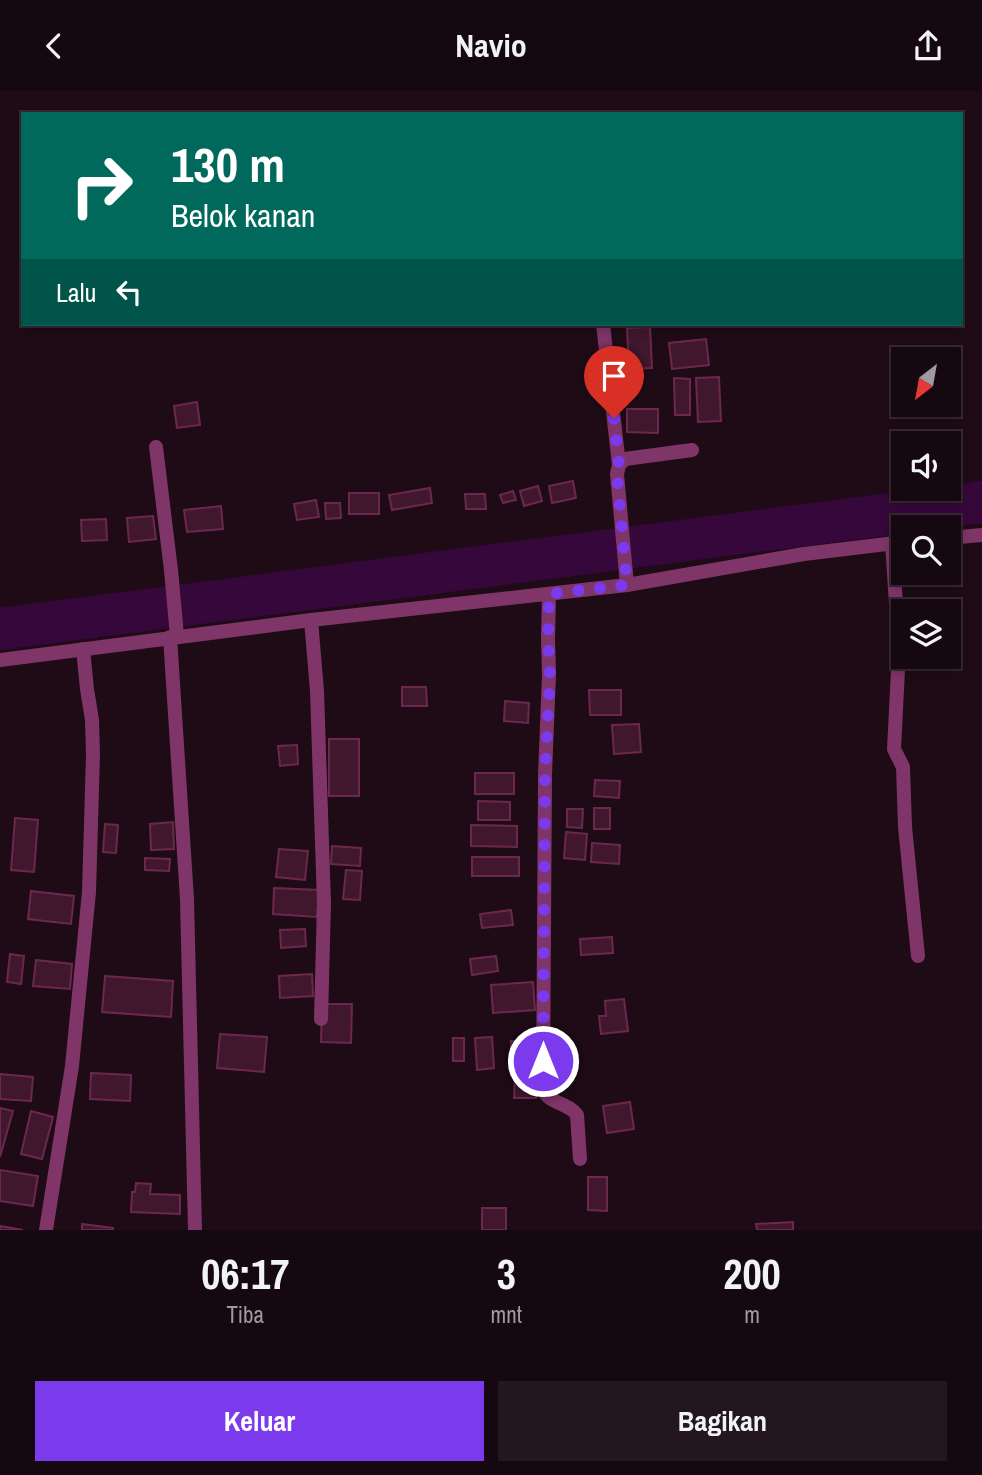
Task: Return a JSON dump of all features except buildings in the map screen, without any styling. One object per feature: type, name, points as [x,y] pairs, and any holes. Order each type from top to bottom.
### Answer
[{"type":"street","points":[[603,326],[619,465],[617,474],[627,585]]},
{"type":"street","points":[[156,447],[172,570],[175,634],[173,672],[187,899],[195,1230]]},
{"type":"street","points":[[619,465],[625,459],[692,450]]},
{"type":"street","points":[[961,537],[982,535]]},
{"type":"street","points":[[0,660],[175,634],[627,585],[804,554],[891,543]]},
{"type":"street","points":[[898,585],[899,650],[894,749],[903,767],[905,827],[918,957]]},
{"type":"street","points":[[549,594],[543,1089],[550,1099],[573,1109],[577,1115],[580,1159]]},
{"type":"street","points":[[311,620],[317,691],[324,902],[321,1019]]},
{"type":"street","points":[[46,1230],[72,1066],[89,892],[93,755],[92,720],[83,649]]},
{"type":"waterway","points":[[0,629],[982,502]]},
{"type":"route","points":[[543,1061],[549,594],[627,585],[614,418]]}]
